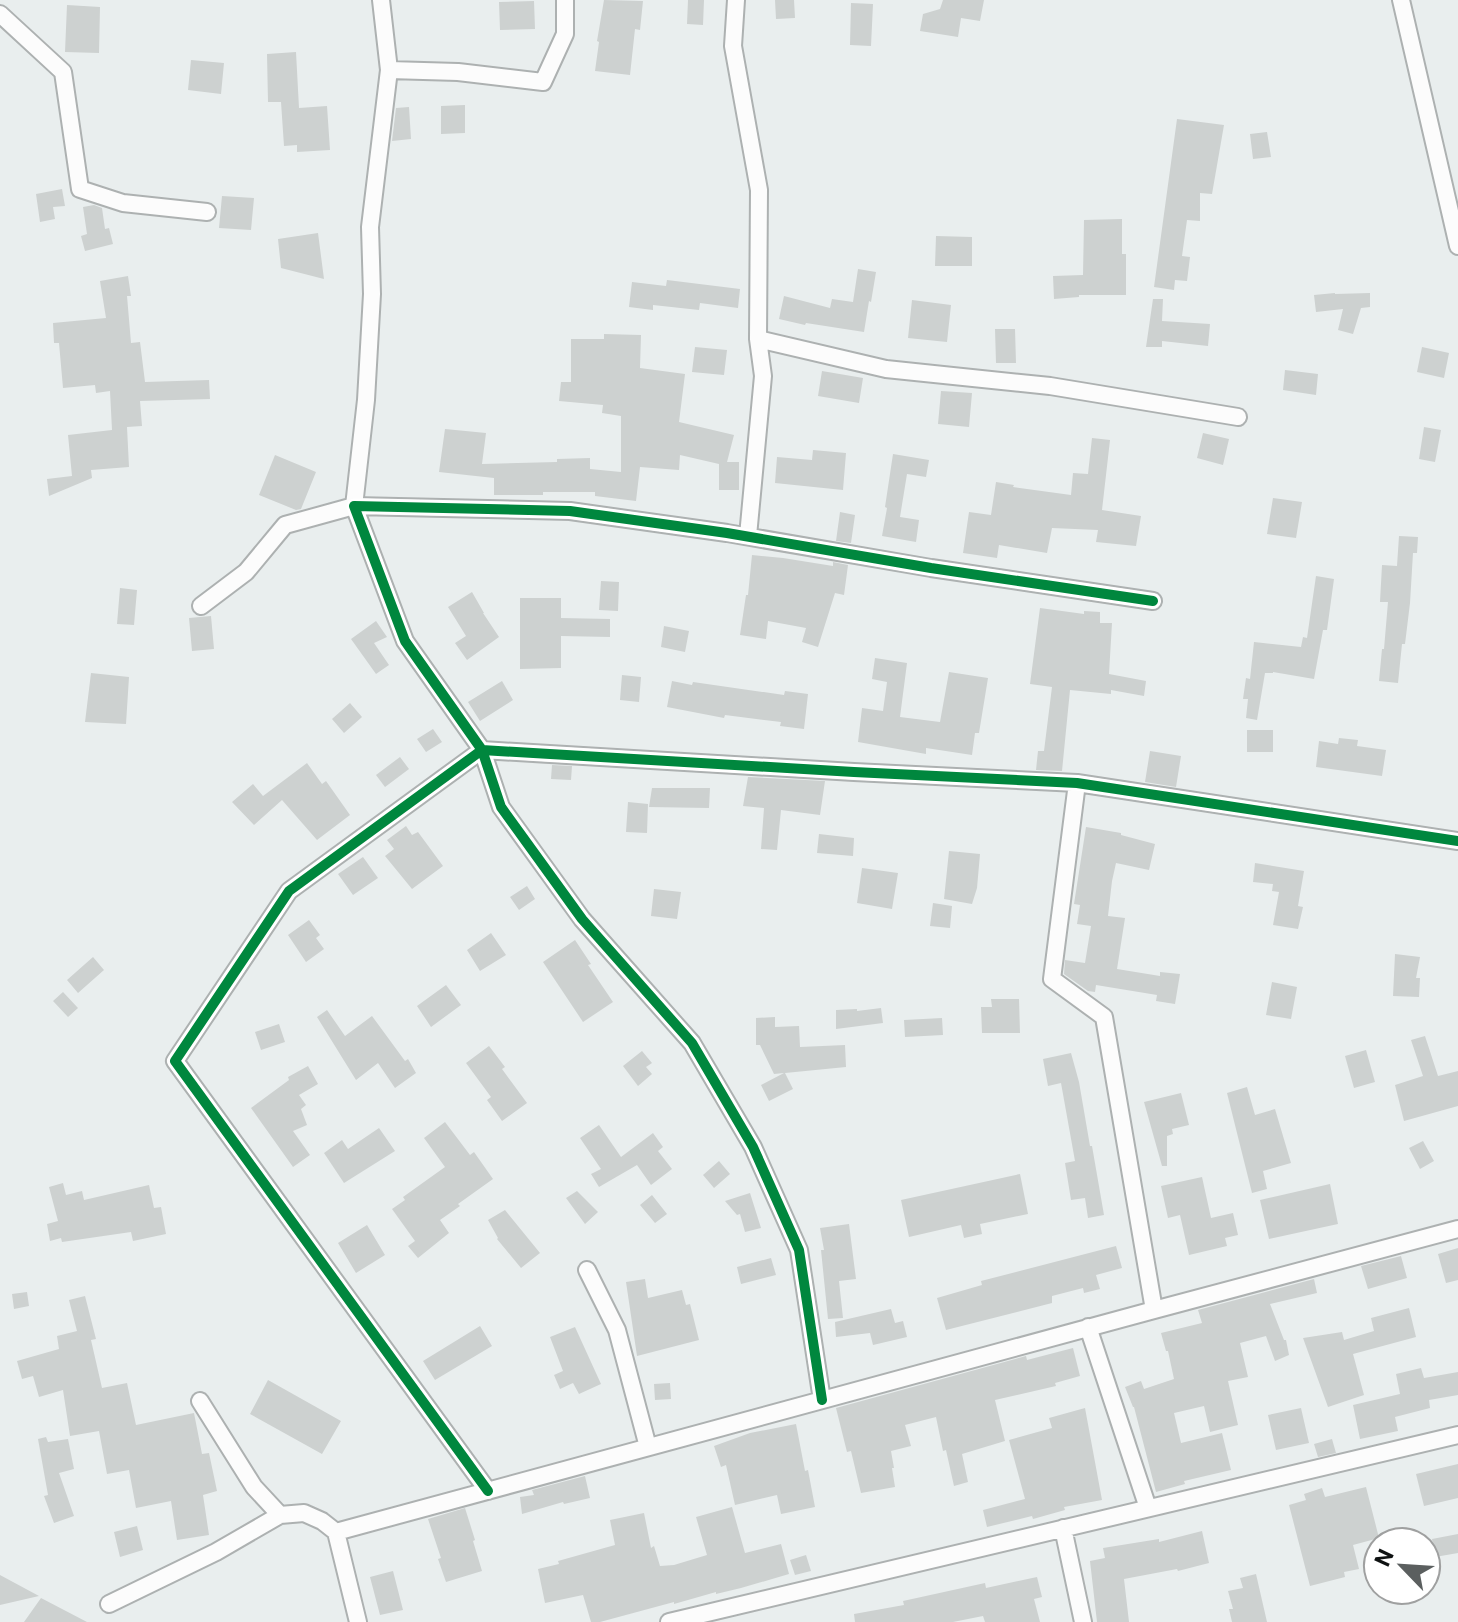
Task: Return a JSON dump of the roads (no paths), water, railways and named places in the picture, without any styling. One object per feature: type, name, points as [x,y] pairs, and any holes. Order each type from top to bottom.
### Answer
[{"type":"street","points":[[381,0],[389,70],[370,227],[372,309],[354,506],[405,641],[482,750],[501,807],[582,919],[692,1043],[753,1147],[799,1250],[822,1400]]},
{"type":"street","points":[[389,70],[458,72],[543,82],[565,34],[565,0]]},
{"type":"street","points":[[736,0],[733,46],[759,190],[758,339],[763,376],[748,536]]},
{"type":"street","points":[[1401,0],[1454,210],[1458,246]]},
{"type":"street","points":[[0,14],[63,72],[80,189],[123,203],[207,212]]},
{"type":"street","points":[[758,339],[886,369],[1050,386],[1238,417]]},
{"type":"street","points":[[201,606],[246,572],[285,525],[354,506],[570,511],[748,536],[931,568],[1153,601]]},
{"type":"street","points":[[488,1491],[175,1061],[289,891],[482,750],[1077,783],[1458,841]]},
{"type":"street","points":[[1077,783],[1052,979],[1104,1017],[1154,1310]]},
{"type":"street","points":[[336,1532],[1458,1229]]},
{"type":"street","points":[[587,1270],[617,1330],[648,1447]]},
{"type":"street","points":[[1088,1327],[1148,1508]]},
{"type":"street","points":[[200,1401],[254,1487],[280,1515]]},
{"type":"street","points":[[669,1622],[1458,1435]]},
{"type":"street","points":[[109,1604],[216,1552],[280,1515],[304,1513],[336,1532],[358,1622]]},
{"type":"street","points":[[1063,1528],[1083,1622]]}]
